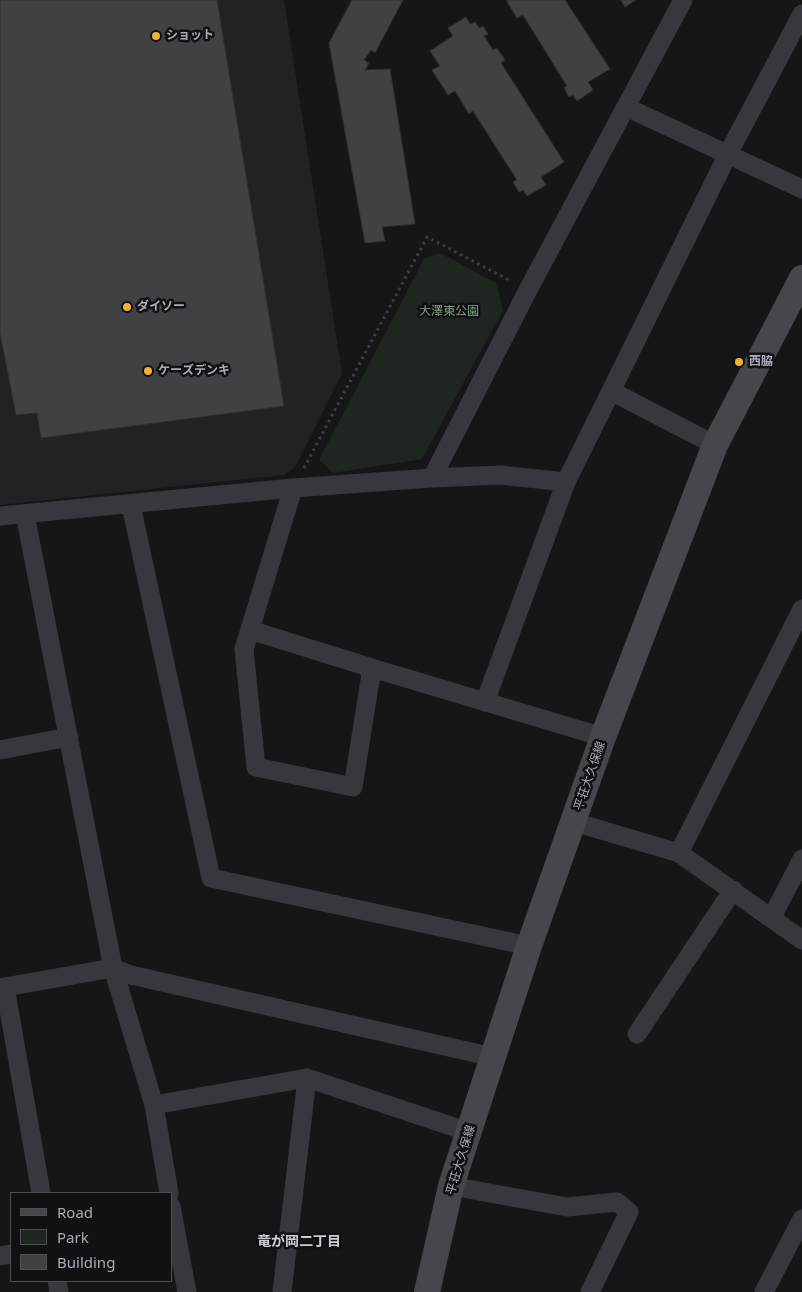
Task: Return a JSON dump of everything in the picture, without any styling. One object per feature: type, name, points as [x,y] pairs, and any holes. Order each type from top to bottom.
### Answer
[{"type":"main road","name":"平荘大久保線","points":[[427,1292],[452,1186],[469,1132],[529,946],[603,737],[715,445],[802,278]]},
{"type":"street","points":[[432,478],[528,290],[683,0]]},
{"type":"street","points":[[485,702],[566,482],[728,154],[802,14]]},
{"type":"street","points":[[626,107],[802,188]]},
{"type":"street","points":[[611,391],[715,445]]},
{"type":"street","points":[[0,516],[293,488],[432,478],[500,475],[566,482]]},
{"type":"street","points":[[293,488],[244,649],[256,767],[353,787],[372,668]]},
{"type":"street","points":[[131,504],[211,878],[529,946]]},
{"type":"street","points":[[25,514],[113,968],[154,1104],[169,1192]]},
{"type":"street","points":[[679,853],[802,609]]},
{"type":"street","points":[[250,630],[603,737]]},
{"type":"street","points":[[0,750],[69,738]]},
{"type":"street","points":[[574,822],[679,853],[802,940]]},
{"type":"street","points":[[772,917],[802,859]]},
{"type":"street","points":[[637,1034],[733,890]]},
{"type":"street","points":[[41,1192],[2,988],[113,968],[131,975],[493,1058]]},
{"type":"street","points":[[154,1104],[307,1078],[469,1132]]},
{"type":"street","points":[[282,1292],[307,1078]]},
{"type":"street","points":[[452,1186],[567,1207],[617,1202],[629,1212],[590,1292]]},
{"type":"street","points":[[172,1217],[187,1292]]},
{"type":"street","points":[[764,1292],[802,1219]]},
{"type":"path","points":[[293,488],[427,237],[528,290]]},
{"type":"shaded area","points":[[0,0],[284,0],[342,373],[295,467],[284,475],[0,505]]},
{"type":"green space","name":"大澤東公園","points":[[440,253],[496,283],[503,310],[422,459],[333,473],[319,460],[424,259]]},
{"type":"building","points":[[0,0],[217,0],[284,406],[41,438],[37,413],[16,415],[0,333]]},
{"type":"building","points":[[352,0],[403,0],[375,53],[371,50],[364,60],[369,63],[365,70],[390,69],[415,224],[382,227],[385,241],[365,243],[329,43]]},
{"type":"building","points":[[506,0],[565,0],[610,69],[588,82],[593,90],[577,101],[573,95],[569,97],[564,88],[567,86],[523,15],[517,18]]},
{"type":"building","points":[[621,0],[636,0],[625,7]]},
{"type":"building","points":[[466,17],[470,24],[475,22],[479,28],[483,26],[488,34],[484,36],[493,50],[497,48],[505,60],[501,63],[564,162],[541,177],[546,185],[527,196],[523,190],[519,192],[513,182],[517,180],[473,111],[469,114],[455,91],[448,95],[432,70],[440,66],[430,51],[453,36],[448,28]]},
{"type":"place","name":"ショット","points":[[156,36]]},
{"type":"place","name":"ダイソー","points":[[127,307]]},
{"type":"place","name":"西脇","points":[[739,362]]},
{"type":"place","name":"ケーズデンキ","points":[[148,371]]},
{"type":"district","name":"竜が岡二丁目","points":[[299,1242]]}]
